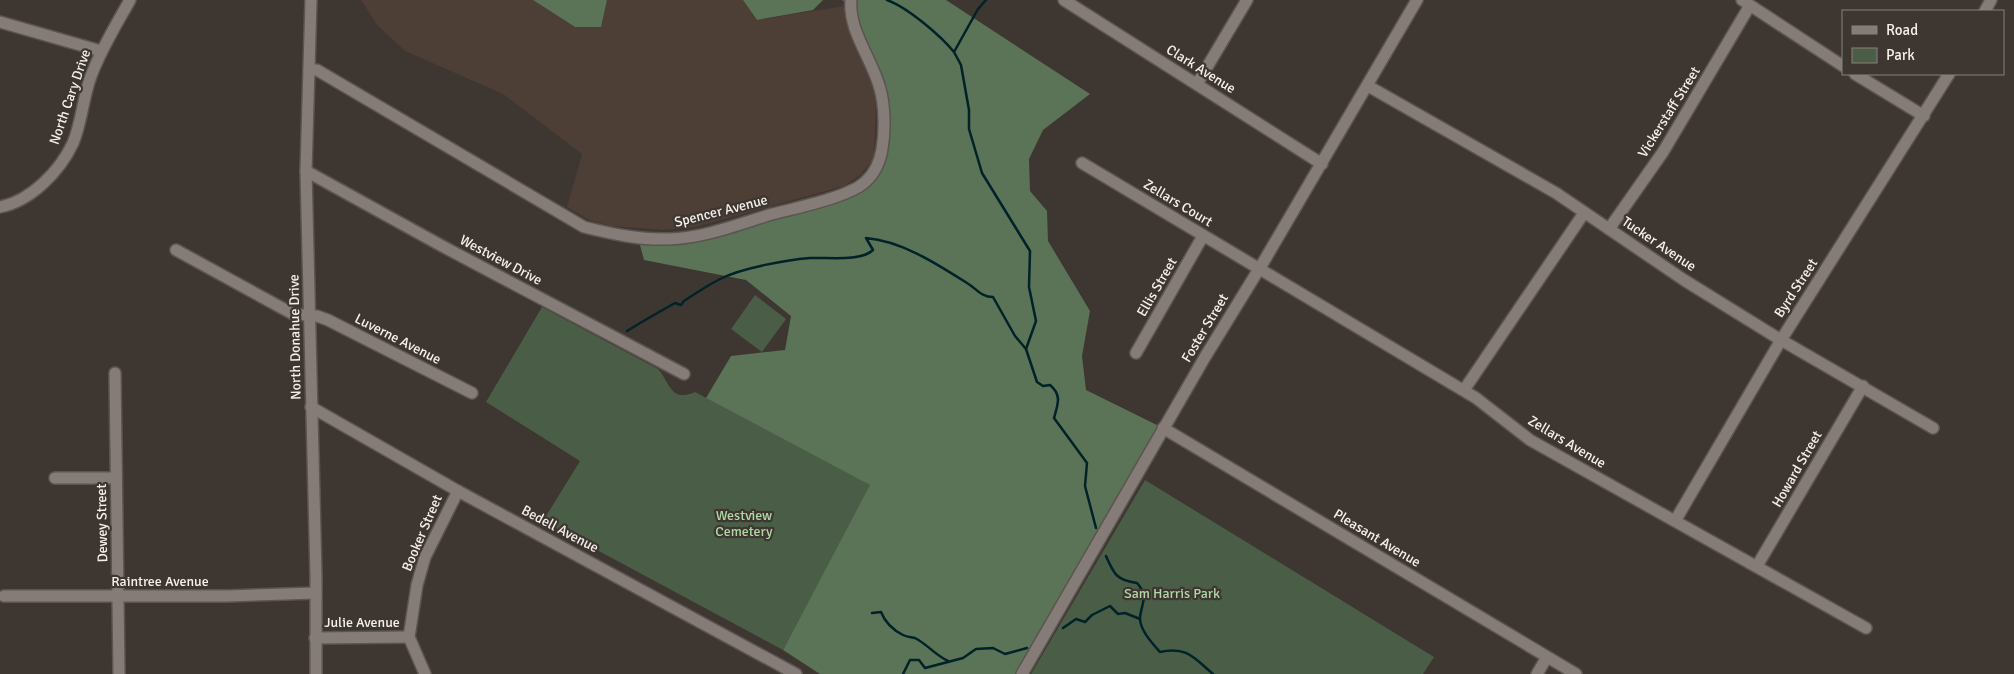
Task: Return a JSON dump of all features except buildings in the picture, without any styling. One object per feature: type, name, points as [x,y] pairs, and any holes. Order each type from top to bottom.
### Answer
[{"type":"street","name":"North Cary Drive","points":[[0,207],[11,205],[36,189],[57,168],[73,143],[90,77],[130,0]]},
{"type":"street","name":"North Donahue Drive","points":[[311,0],[306,171],[316,593],[316,674]]},
{"type":"street","name":"Spencer Avenue","points":[[309,70],[317,70],[584,227],[613,235],[670,239],[700,235],[838,196],[864,183],[876,168],[882,149],[884,120],[881,90],[858,34],[851,0]]},
{"type":"street","name":"Clark Avenue","points":[[1064,0],[1322,164]]},
{"type":"street","points":[[1197,84],[1246,0]]},
{"type":"street","name":"Foster Street","points":[[1022,674],[1163,428],[1322,164],[1417,0]]},
{"type":"street","points":[[1745,3],[1842,65]]},
{"type":"street","name":"Vickerstaff Street","points":[[1609,229],[1668,144],[1745,3]]},
{"type":"street","points":[[0,22],[102,51]]},
{"type":"street","points":[[1857,75],[1924,116]]},
{"type":"street","name":"Byrd Street","points":[[1675,521],[1781,340],[1948,75]]},
{"type":"street","name":"Tucker Avenue","points":[[1368,86],[1556,193],[1684,280],[1781,340],[1933,428]]},
{"type":"street","name":"Zellars Court","points":[[1082,163],[1259,269]]},
{"type":"street","name":"Westview Drive","points":[[306,171],[442,246],[684,374]]},
{"type":"street","points":[[1464,390],[1584,212]]},
{"type":"street","name":"Ellis Street","points":[[1136,353],[1204,236]]},
{"type":"street","name":"Luverne Avenue","points":[[176,250],[293,314],[310,315],[328,320],[472,393]]},
{"type":"street","name":"Zellars Avenue","points":[[1259,269],[1464,390],[1530,440],[1866,628]]},
{"type":"street","name":"Dewey Street","points":[[115,373],[119,674]]},
{"type":"street","name":"Howard Street","points":[[1757,566],[1863,386]]},
{"type":"street","name":"Bedell Avenue","points":[[311,408],[458,491],[796,674]]},
{"type":"street","name":"Pleasant Avenue","points":[[1163,428],[1576,674]]},
{"type":"street","points":[[55,478],[116,478]]},
{"type":"street","name":"Booker Street","points":[[409,637],[417,585],[425,557],[458,491]]},
{"type":"street","name":"Raintree Avenue","points":[[4,596],[228,596],[316,593]]},
{"type":"street","points":[[409,637],[425,674]]},
{"type":"street","name":"Julie Avenue","points":[[315,638],[409,637]]},
{"type":"street","points":[[1537,674],[1547,656]]},
{"type":"shaded area","points":[[361,0],[533,0],[575,27],[601,27],[607,0],[743,0],[757,20],[844,6],[846,17],[873,86],[876,107],[874,159],[859,176],[844,186],[696,227],[663,230],[611,226],[589,220],[567,207],[582,154],[503,94],[405,51],[377,25]]},
{"type":"green space","points":[[533,0],[607,0],[601,27],[575,27]]},
{"type":"green space","points":[[743,0],[823,0],[813,10],[757,20]]},
{"type":"green space","points":[[842,0],[946,0],[1090,94],[1043,130],[1029,159],[1030,191],[1047,211],[1048,241],[1090,311],[1082,356],[1086,390],[1163,428],[1022,674],[820,674],[783,650],[870,485],[706,398],[731,356],[785,350],[791,316],[746,280],[644,260],[640,245],[838,196],[876,168],[884,120],[851,7]]},
{"type":"green space","points":[[755,295],[786,319],[762,352],[731,329]]},
{"type":"green space","name":"Westview Cemetery","points":[[542,307],[658,369],[675,393],[687,395],[695,392],[871,485],[783,650],[543,521],[580,461],[486,402]]},
{"type":"green space","name":"Sam Harris Park","points":[[1145,480],[1434,657],[1423,674],[1031,674]]},
{"type":"waterway","points":[[887,0],[923,22],[954,52]]},
{"type":"waterway","points":[[986,0],[978,9],[954,52],[961,65],[969,110],[969,129],[982,173],[1030,251],[1029,287],[1036,321],[1026,349]]},
{"type":"waterway","points":[[627,331],[675,303],[681,305],[684,301],[716,281],[740,271],[800,259],[852,258],[868,254],[873,250],[866,238],[879,240],[906,249],[944,268],[982,294],[993,297],[1015,336],[1026,349],[1037,382],[1043,386],[1050,385],[1058,396],[1054,418],[1087,463],[1085,486],[1096,528]]},
{"type":"waterway","points":[[1106,556],[1111,567],[1120,578],[1137,583],[1141,588],[1144,599],[1140,622],[1147,636],[1160,652],[1184,652],[1195,658],[1213,674]]},
{"type":"waterway","points":[[1063,628],[1076,619],[1085,622],[1092,615],[1110,606],[1118,614],[1125,613],[1140,619]]},
{"type":"waterway","points":[[872,613],[881,612],[896,631],[904,636],[919,640],[948,661]]},
{"type":"waterway","points":[[903,674],[910,660],[919,660],[925,668],[963,658],[976,649],[993,648],[1005,654],[1027,648]]}]
